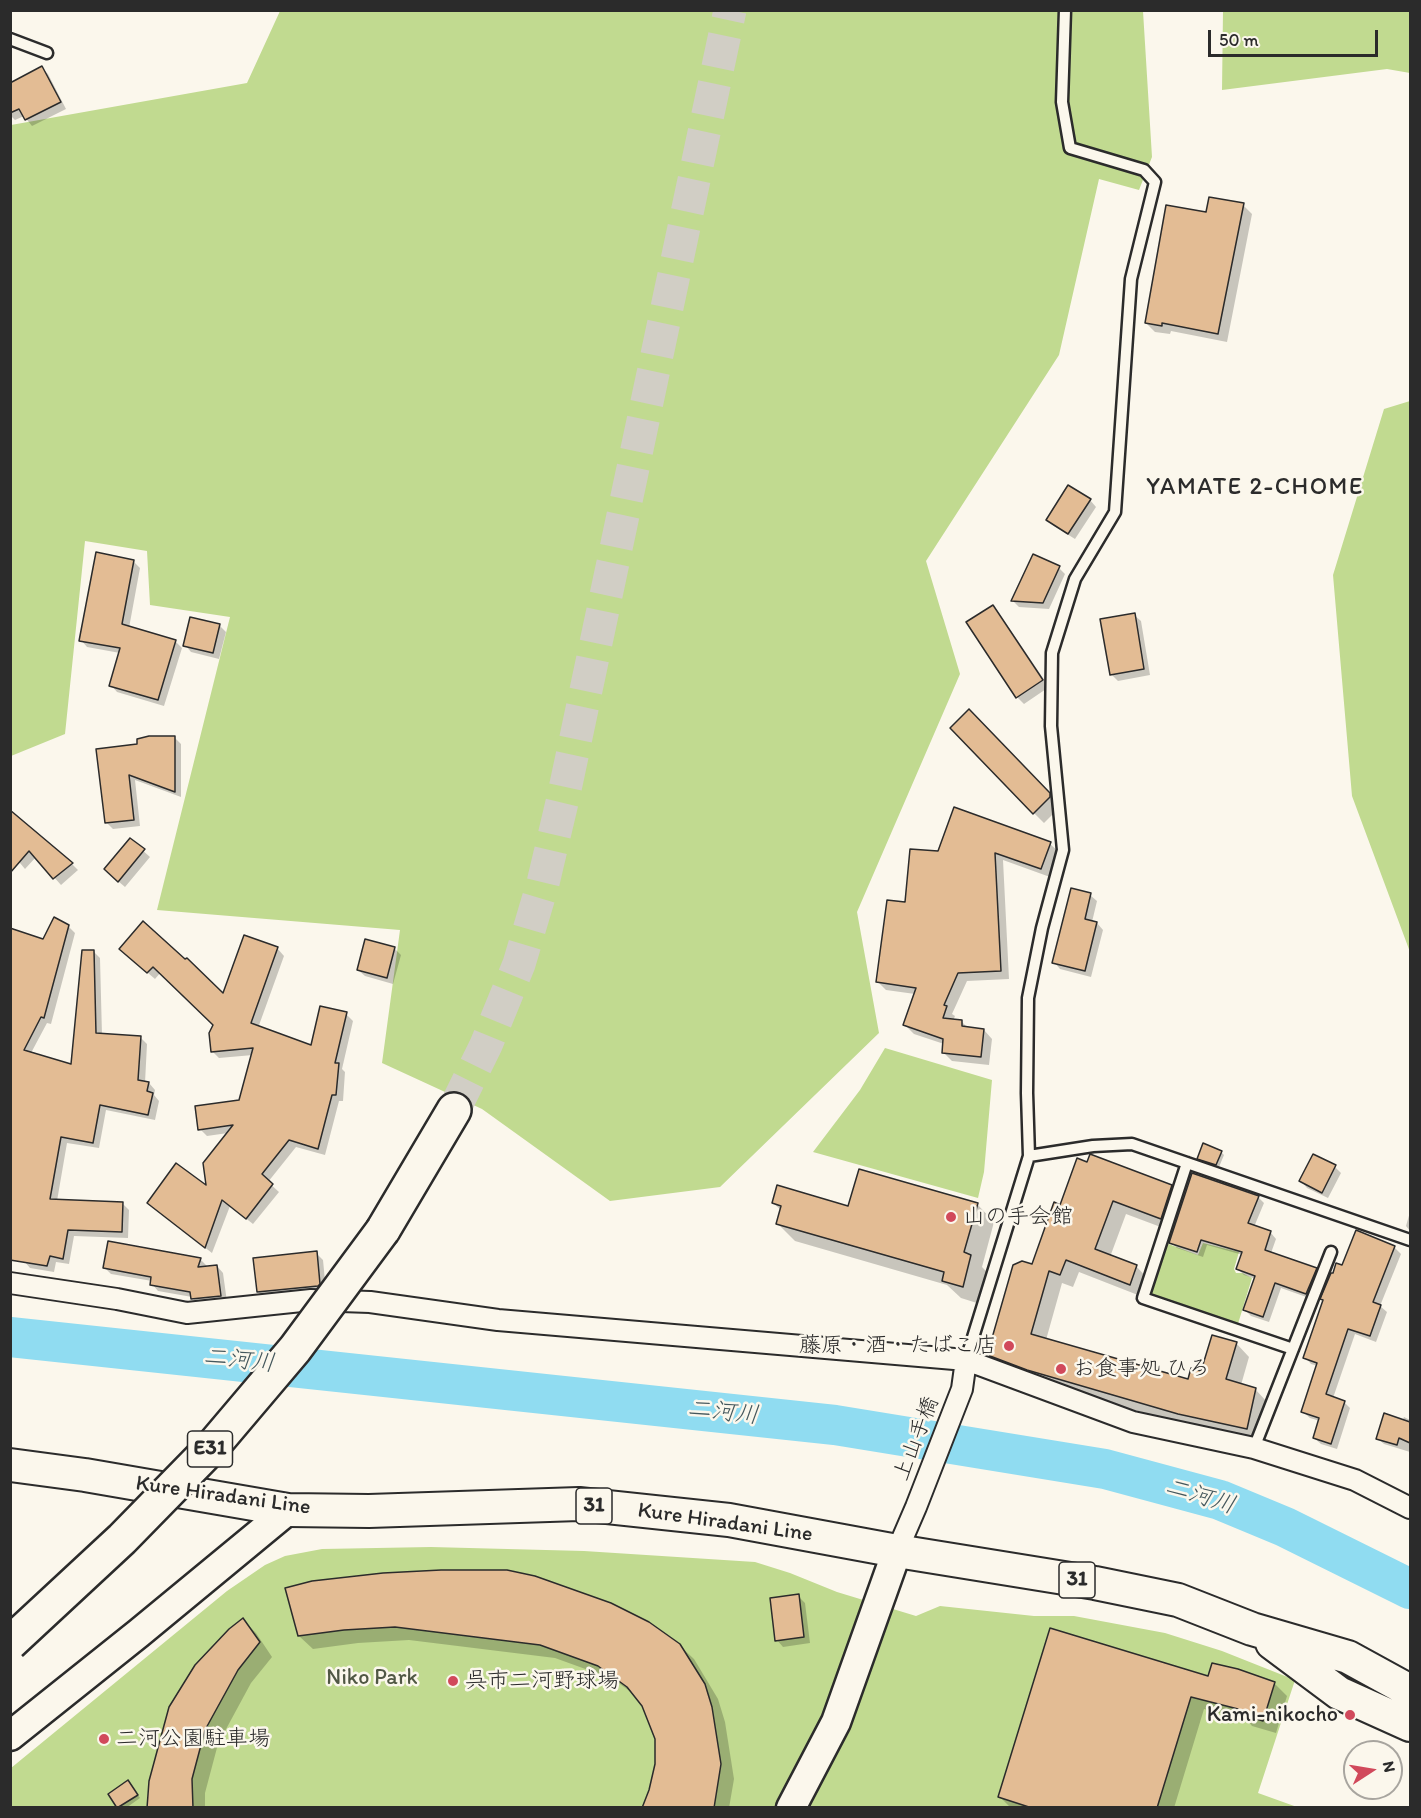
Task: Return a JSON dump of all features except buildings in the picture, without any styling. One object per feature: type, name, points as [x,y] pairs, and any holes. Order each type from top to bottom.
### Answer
[{"type":"highway","name":"E31","points":[[10,1643],[122,1539],[212,1447],[295,1349],[382,1230],[454,1110]]},
{"type":"main road","name":"Kure Hiradani Line","points":[[10,1465],[96,1477],[288,1510],[369,1511],[579,1504],[729,1520],[897,1551],[1095,1583],[1178,1600],[1252,1629],[1348,1658],[1410,1691]]},
{"type":"main road","name":"Kure Hiradani Line","points":[[1252,1629],[1339,1692],[1410,1725]]},
{"type":"street","points":[[10,1283],[117,1299],[187,1313],[312,1300],[370,1302],[498,1320],[966,1360],[1133,1422],[1254,1449],[1355,1480],[1410,1508]]},
{"type":"street","name":"上山手橋","points":[[897,1551],[962,1389],[966,1360]]},
{"type":"street","points":[[10,1736],[288,1510]]},
{"type":"street","points":[[791,1808],[836,1722],[897,1551]]},
{"type":"lane","points":[[966,1360],[1029,1156],[1028,998],[1042,927],[1063,850],[1051,726],[1052,653],[1075,579],[1115,512],[1131,279],[1155,182],[1144,170],[1070,148],[1062,102],[1065,10]]},
{"type":"lane","points":[[10,39],[47,53]]},
{"type":"lane","points":[[1029,1156],[1093,1146],[1132,1144],[1410,1240]]},
{"type":"lane","points":[[1187,1163],[1143,1298],[1293,1349]]},
{"type":"lane","points":[[1254,1449],[1331,1252]]},
{"type":"green space","points":[[280,11],[1143,11],[1152,157],[1139,190],[1099,179],[1059,355],[926,561],[960,674],[857,912],[879,1033],[720,1187],[610,1201],[482,1109],[382,1063],[400,930],[157,910],[230,617],[150,605],[147,551],[85,541],[65,734],[11,756],[11,125],[247,83]]},
{"type":"green space","points":[[1223,11],[1410,11],[1410,73],[1387,69],[1222,90]]},
{"type":"green space","points":[[1410,401],[1410,952],[1352,796],[1333,575],[1384,409]]},
{"type":"green space","points":[[885,1048],[992,1080],[984,1172],[978,1198],[813,1152],[860,1090]]},
{"type":"green space","points":[[1163,1242],[1198,1255],[1203,1243],[1239,1252],[1234,1269],[1236,1273],[1252,1278],[1237,1327],[1147,1297]]},
{"type":"green space","name":"Niko Park","points":[[431,1547],[584,1551],[755,1562],[837,1592],[916,1616],[940,1606],[1034,1616],[1074,1616],[1165,1633],[1222,1651],[1295,1680],[1258,1793],[1297,1807],[11,1808],[11,1768],[227,1591],[265,1565],[285,1556],[322,1549]]},
{"type":"waterway","name":"二河川","points":[[10,1337],[835,1425],[1105,1469],[1220,1500],[1285,1527],[1410,1589]]},
{"type":"tunnel","points":[[454,1110],[486,1045],[519,964],[543,883],[564,794],[730,10]]},
{"type":"place","name":"山の手会館","points":[[951,1217]]},
{"type":"place","name":"藤原・酒・たばこ店","points":[[1009,1346]]},
{"type":"place","name":"お食事処 ひろ","points":[[1061,1369]]},
{"type":"place","name":"呉市二河野球場","points":[[453,1681]]},
{"type":"place","name":"Kami-nikocho","points":[[1350,1715]]},
{"type":"place","name":"二河公園駐車場","points":[[104,1739]]},
{"type":"district","name":"YAMATE 2-CHOME","points":[[1255,488]]}]
